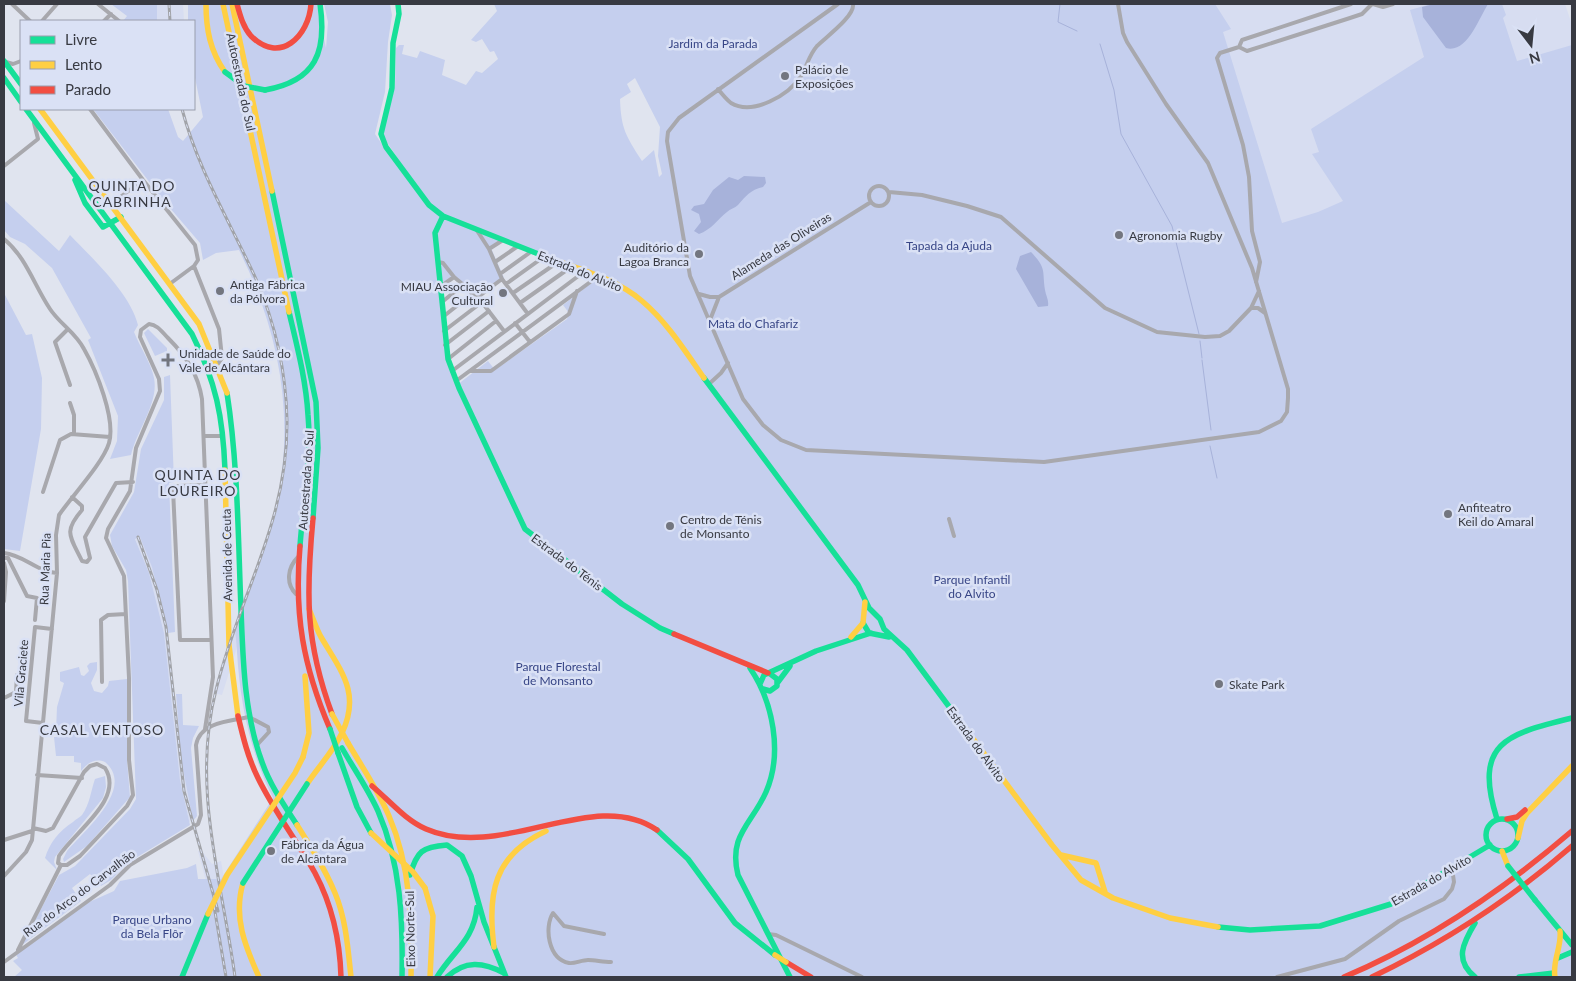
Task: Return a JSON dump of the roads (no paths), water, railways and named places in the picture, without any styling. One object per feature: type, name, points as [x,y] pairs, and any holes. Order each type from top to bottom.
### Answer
[{"type":"main road","points":[[206,4],[206,23],[212,51],[225,72],[244,86],[265,90],[276,89],[295,82],[304,75],[317,59],[321,50],[324,32],[320,4]]},
{"type":"main road","name":"Autoestrada do Sul","points":[[223,4],[291,317],[307,401],[310,435],[308,475],[297,595],[305,664],[330,729],[372,786],[389,815],[402,852]]},
{"type":"main road","name":"Autoestrada do Sul","points":[[232,4],[307,351],[316,401],[318,458],[308,552],[306,604],[313,660],[343,748],[377,810],[393,854]]},
{"type":"main road","points":[[237,4],[245,28],[253,38],[272,46],[284,46],[302,36],[312,14],[311,4]]},
{"type":"main road","name":"Estrada do Alvito","points":[[398,4],[399,14],[393,43],[392,88],[381,134],[386,147],[429,205],[443,216],[585,272],[630,292],[650,308],[709,384],[858,585],[865,601],[881,624],[892,638],[909,653],[1058,853],[1084,881],[1109,896],[1170,918],[1208,926],[1250,930],[1298,928],[1320,926],[1379,909],[1409,895],[1490,846]]},
{"type":"main road","points":[[4,61],[20,83]]},
{"type":"main road","points":[[4,78],[20,101]]},
{"type":"main road","points":[[27,110],[32,117]]},
{"type":"main road","name":"Avenida de Ceuta","points":[[41,110],[199,324],[226,388],[233,431],[242,661],[249,717],[257,745],[274,788],[324,869],[336,896],[348,941],[351,977]]},
{"type":"main road","name":"Avenida de Ceuta","points":[[32,117],[71,169],[89,210],[103,227],[110,225],[150,274],[192,334],[208,368],[218,403],[223,436],[233,683],[238,719],[258,780],[276,814],[316,875],[327,900],[337,938],[341,977]]},
{"type":"main road","name":"Estrada do Ténis","points":[[443,216],[435,231],[445,346],[448,359],[456,382],[516,515],[531,536],[653,624],[769,674]]},
{"type":"main road","points":[[110,225],[121,217]]},
{"type":"main road","points":[[124,243],[135,235]]},
{"type":"main road","points":[[227,566],[238,566]]},
{"type":"main road","points":[[865,601],[865,630],[872,633]]},
{"type":"main road","points":[[259,977],[239,921],[238,904],[243,883],[258,857],[342,732],[349,716],[351,701],[346,677],[318,631],[306,604]]},
{"type":"main road","points":[[848,640],[859,631],[868,617],[876,616]]},
{"type":"main road","points":[[790,977],[738,875],[734,854],[736,841],[765,794],[771,778],[773,747],[770,712],[762,686],[762,677],[816,651],[872,633],[880,629],[881,624]]},
{"type":"main road","name":"Estrada do Alvito","points":[[872,633],[892,638]]},
{"type":"main road","points":[[770,712],[783,672],[793,662]]},
{"type":"main road","points":[[182,977],[208,914],[227,875],[295,773],[303,757],[309,733],[305,664]]},
{"type":"main road","points":[[747,665],[762,686],[770,691],[777,686]]},
{"type":"main road","points":[[769,674],[776,676],[777,686]]},
{"type":"main road","points":[[1497,819],[1488,778],[1490,764],[1500,746],[1520,732],[1572,718]]},
{"type":"main road","points":[[343,748],[354,799],[371,833],[413,872],[425,888],[433,916],[430,977]]},
{"type":"main road","points":[[1572,764],[1527,812],[1522,820],[1514,846],[1502,851],[1490,846],[1486,840],[1486,830],[1492,822],[1497,819],[1517,817],[1572,764]]},
{"type":"main road","points":[[372,786],[394,807],[420,826],[441,835],[462,840],[495,838],[598,816],[622,818],[645,824],[670,839],[684,854],[726,912],[774,955],[811,977]]},
{"type":"main road","points":[[494,947],[489,917],[492,890],[500,870],[516,850],[539,833],[562,826],[605,818],[622,818]]},
{"type":"main road","points":[[1507,819],[1515,825],[1518,838]]},
{"type":"main road","points":[[1344,977],[1409,946],[1470,912],[1504,888],[1572,832]]},
{"type":"main road","points":[[408,880],[414,862],[421,851],[431,846],[446,845],[458,852],[465,861],[476,898],[505,975]]},
{"type":"main road","points":[[1372,977],[1432,948],[1476,921],[1524,886],[1572,846]]},
{"type":"main road","points":[[1502,851],[1508,866],[1572,945]]},
{"type":"main road","name":"Eixo Norte-Sul","points":[[402,852],[412,912],[411,977]]},
{"type":"main road","points":[[1058,853],[1069,859],[1096,863],[1101,886],[1109,896]]},
{"type":"main road","name":"Eixo Norte-Sul","points":[[393,854],[402,898],[402,977]]},
{"type":"main road","points":[[1078,875],[1078,866],[1085,861]]},
{"type":"main road","points":[[1084,881],[1092,882],[1099,874]]},
{"type":"main road","points":[[327,900],[336,896]]},
{"type":"main road","points":[[436,977],[472,932],[476,918],[476,898]]},
{"type":"main road","points":[[1475,977],[1464,967],[1461,954],[1464,941],[1476,921]]},
{"type":"main road","points":[[1519,977],[1555,975],[1557,960],[1562,947],[1560,931]]},
{"type":"main road","points":[[1557,960],[1564,954],[1572,952]]},
{"type":"main road","points":[[447,977],[458,968],[474,963],[489,965],[505,975]]},
{"type":"street","points":[[12,4],[29,20]]},
{"type":"street","points":[[43,20],[57,4]]},
{"type":"street","points":[[98,4],[118,20]]},
{"type":"street","points":[[838,4],[679,118],[668,132],[688,266],[743,400],[764,425],[781,440],[806,450],[1044,462],[1259,432],[1281,421],[1287,412],[1288,389],[1259,291],[1208,163],[1166,104],[1127,42],[1123,34],[1118,4]]},
{"type":"street","points":[[718,90],[732,104],[746,106],[763,105],[780,97],[801,76],[812,52],[851,14],[853,4]]},
{"type":"street","points":[[1239,47],[1242,40],[1351,4]]},
{"type":"street","points":[[1256,282],[1260,262],[1252,230],[1243,145],[1217,58],[1220,53],[1239,47],[1247,51],[1362,14],[1372,4],[1383,7],[1393,4]]},
{"type":"street","points":[[105,20],[111,14]]},
{"type":"street","points":[[4,61],[13,64],[20,61]]},
{"type":"street","points":[[91,110],[195,245],[198,260],[194,266],[171,284]]},
{"type":"street","points":[[4,166],[38,139],[32,117]]},
{"type":"street","points":[[111,204],[143,180]]},
{"type":"street","points":[[889,192],[888,200],[883,205],[878,206],[871,202],[870,194],[874,188],[884,187],[889,192],[922,195],[1002,217],[1105,308],[1157,332],[1205,337],[1220,336],[1229,331],[1251,308],[1259,291]]},
{"type":"street","name":"Alameda das Oliveiras","points":[[719,296],[871,202]]},
{"type":"street","points":[[476,229],[490,249],[502,279],[528,314]]},
{"type":"street","name":"Rua Maria Pia","points":[[4,239],[18,253],[51,310],[84,349],[110,417],[110,437],[102,456],[59,515],[57,524],[57,573],[33,829],[28,849],[4,876]]},
{"type":"street","points":[[490,249],[503,240]]},
{"type":"street","points":[[495,262],[518,246]]},
{"type":"street","points":[[500,274],[532,251]]},
{"type":"street","points":[[506,284],[545,256]]},
{"type":"street","points":[[438,262],[443,263],[454,277],[478,297],[504,331]]},
{"type":"street","points":[[513,293],[558,262]]},
{"type":"street","points":[[194,266],[219,328],[222,358],[217,365],[208,368]]},
{"type":"street","points":[[520,303],[571,267]]},
{"type":"street","points":[[452,371],[585,272]]},
{"type":"street","points":[[440,287],[454,277]]},
{"type":"street","points":[[456,382],[597,277]]},
{"type":"street","points":[[478,297],[502,279]]},
{"type":"street","points":[[442,302],[464,284]]},
{"type":"street","points":[[469,371],[491,371],[569,314],[577,291]]},
{"type":"street","points":[[443,317],[473,293]]},
{"type":"street","points":[[699,294],[710,297],[719,296],[710,320]]},
{"type":"street","points":[[444,331],[482,302]]},
{"type":"street","points":[[1251,308],[1258,308],[1266,314]]},
{"type":"street","points":[[445,346],[489,311]]},
{"type":"street","points":[[448,359],[496,321]]},
{"type":"street","points":[[515,323],[530,342]]},
{"type":"street","points":[[61,866],[68,865],[80,856],[127,806],[132,798],[126,614],[122,572],[108,547],[106,538],[108,529],[126,501],[133,482],[136,448],[160,395],[159,379],[140,340],[142,328],[149,324],[156,326],[180,351],[192,368],[201,393],[213,680],[205,729],[249,717],[268,727],[269,732],[257,745]]},
{"type":"street","points":[[68,329],[55,342],[70,385]]},
{"type":"street","points":[[709,384],[721,373],[728,363]]},
{"type":"street","points":[[721,373],[733,377]]},
{"type":"street","points":[[70,403],[74,415],[74,434]]},
{"type":"street","points":[[44,492],[60,440],[74,434],[110,437]]},
{"type":"street","points":[[204,436],[223,436]]},
{"type":"street","points":[[72,497],[82,506],[82,510],[71,522],[70,533],[82,560],[87,562],[90,558],[85,537],[90,526],[116,483],[133,482]]},
{"type":"street","points":[[206,484],[178,486],[173,489],[173,528],[180,640],[211,640]]},
{"type":"street","points":[[949,519],[954,536]]},
{"type":"street","points":[[4,553],[16,554],[45,572],[57,573]]},
{"type":"street","points":[[4,558],[8,558],[27,596],[37,598],[35,620]]},
{"type":"street","points":[[4,563],[6,572],[4,601]]},
{"type":"street","points":[[102,682],[101,620],[108,615],[126,614]]},
{"type":"street","name":"Vila Graciete","points":[[43,723],[26,721],[35,627],[52,629]]},
{"type":"street","points":[[4,698],[16,692],[17,675]]},
{"type":"street","name":"Rua do Arco do Carvalhão","points":[[4,962],[110,885],[130,865],[198,824],[201,815],[196,745],[198,737],[205,729]]},
{"type":"street","points":[[4,840],[33,829],[46,831],[53,828],[90,766],[101,765],[109,775],[110,792],[104,803],[61,852],[58,860],[61,866]]},
{"type":"street","points":[[37,775],[82,778]]},
{"type":"street","points":[[17,952],[61,866]]},
{"type":"street","points":[[1277,977],[1346,959],[1399,921],[1444,899],[1452,889],[1454,882],[1452,868]]},
{"type":"street","points":[[604,934],[564,926],[553,913],[550,918],[550,942],[561,959],[570,963],[591,960],[611,962]]},
{"type":"street","points":[[768,934],[776,935],[862,977]]},
{"type":"waterway","points":[[1060,4],[1058,22],[1077,31]]},
{"type":"waterway","points":[[1100,44],[1114,90],[1121,134],[1172,226],[1199,334]]},
{"type":"waterway","points":[[1200,341],[1202,358]]},
{"type":"waterway","points":[[1202,360],[1211,430]]},
{"type":"waterway","points":[[1210,446],[1217,478]]},
{"type":"railway","points":[[169,4],[170,20]]},
{"type":"railway","points":[[182,110],[197,153],[215,196],[263,296],[274,330],[282,365],[286,402],[285,457],[280,492],[271,526],[226,655],[216,690],[209,727],[207,763],[211,834],[235,977]]},
{"type":"railway","points":[[138,537],[157,590],[166,627],[184,791],[218,911]]},
{"type":"railway","points":[[214,906],[226,977]]},
{"type":"place","name":"Palácio de Exposições","points":[[785,76]]},
{"type":"place","name":"Agronomia Rugby","points":[[1119,235]]},
{"type":"place","name":"Auditório da Lagoa Branca","points":[[699,254]]},
{"type":"place","name":"Antiga Fábrica da Pólvora","points":[[220,291]]},
{"type":"place","name":"MIAU Associação Cultural","points":[[503,293]]},
{"type":"place","name":"Unidade de Saúde do Vale de Alcântara","points":[[168,360]]},
{"type":"place","name":"Anfiteatro Keil do Amaral","points":[[1448,514]]},
{"type":"place","name":"Centro de Ténis de Monsanto","points":[[670,526]]},
{"type":"place","name":"Skate Park","points":[[1219,684]]},
{"type":"place","name":"Fábrica da Água de Alcântara","points":[[271,851]]},
{"type":"district","name":"QUINTA DO CABRINHA","points":[[132,194]]},
{"type":"district","name":"QUINTA DO LOUREIRO","points":[[198,482]]},
{"type":"district","name":"CASAL VENTOSO","points":[[102,729]]},
{"type":"park label","name":"Jardim da Parada","points":[[713,43]]},
{"type":"park label","name":"Tapada da Ajuda","points":[[949,245]]},
{"type":"park label","name":"Mata do Chafariz","points":[[753,323]]},
{"type":"park label","name":"Parque Infantil do Alvito","points":[[972,586]]},
{"type":"park label","name":"Parque Florestal de Monsanto","points":[[558,673]]},
{"type":"park label","name":"Parque Urbano da Bela Flôr","points":[[152,926]]}]
